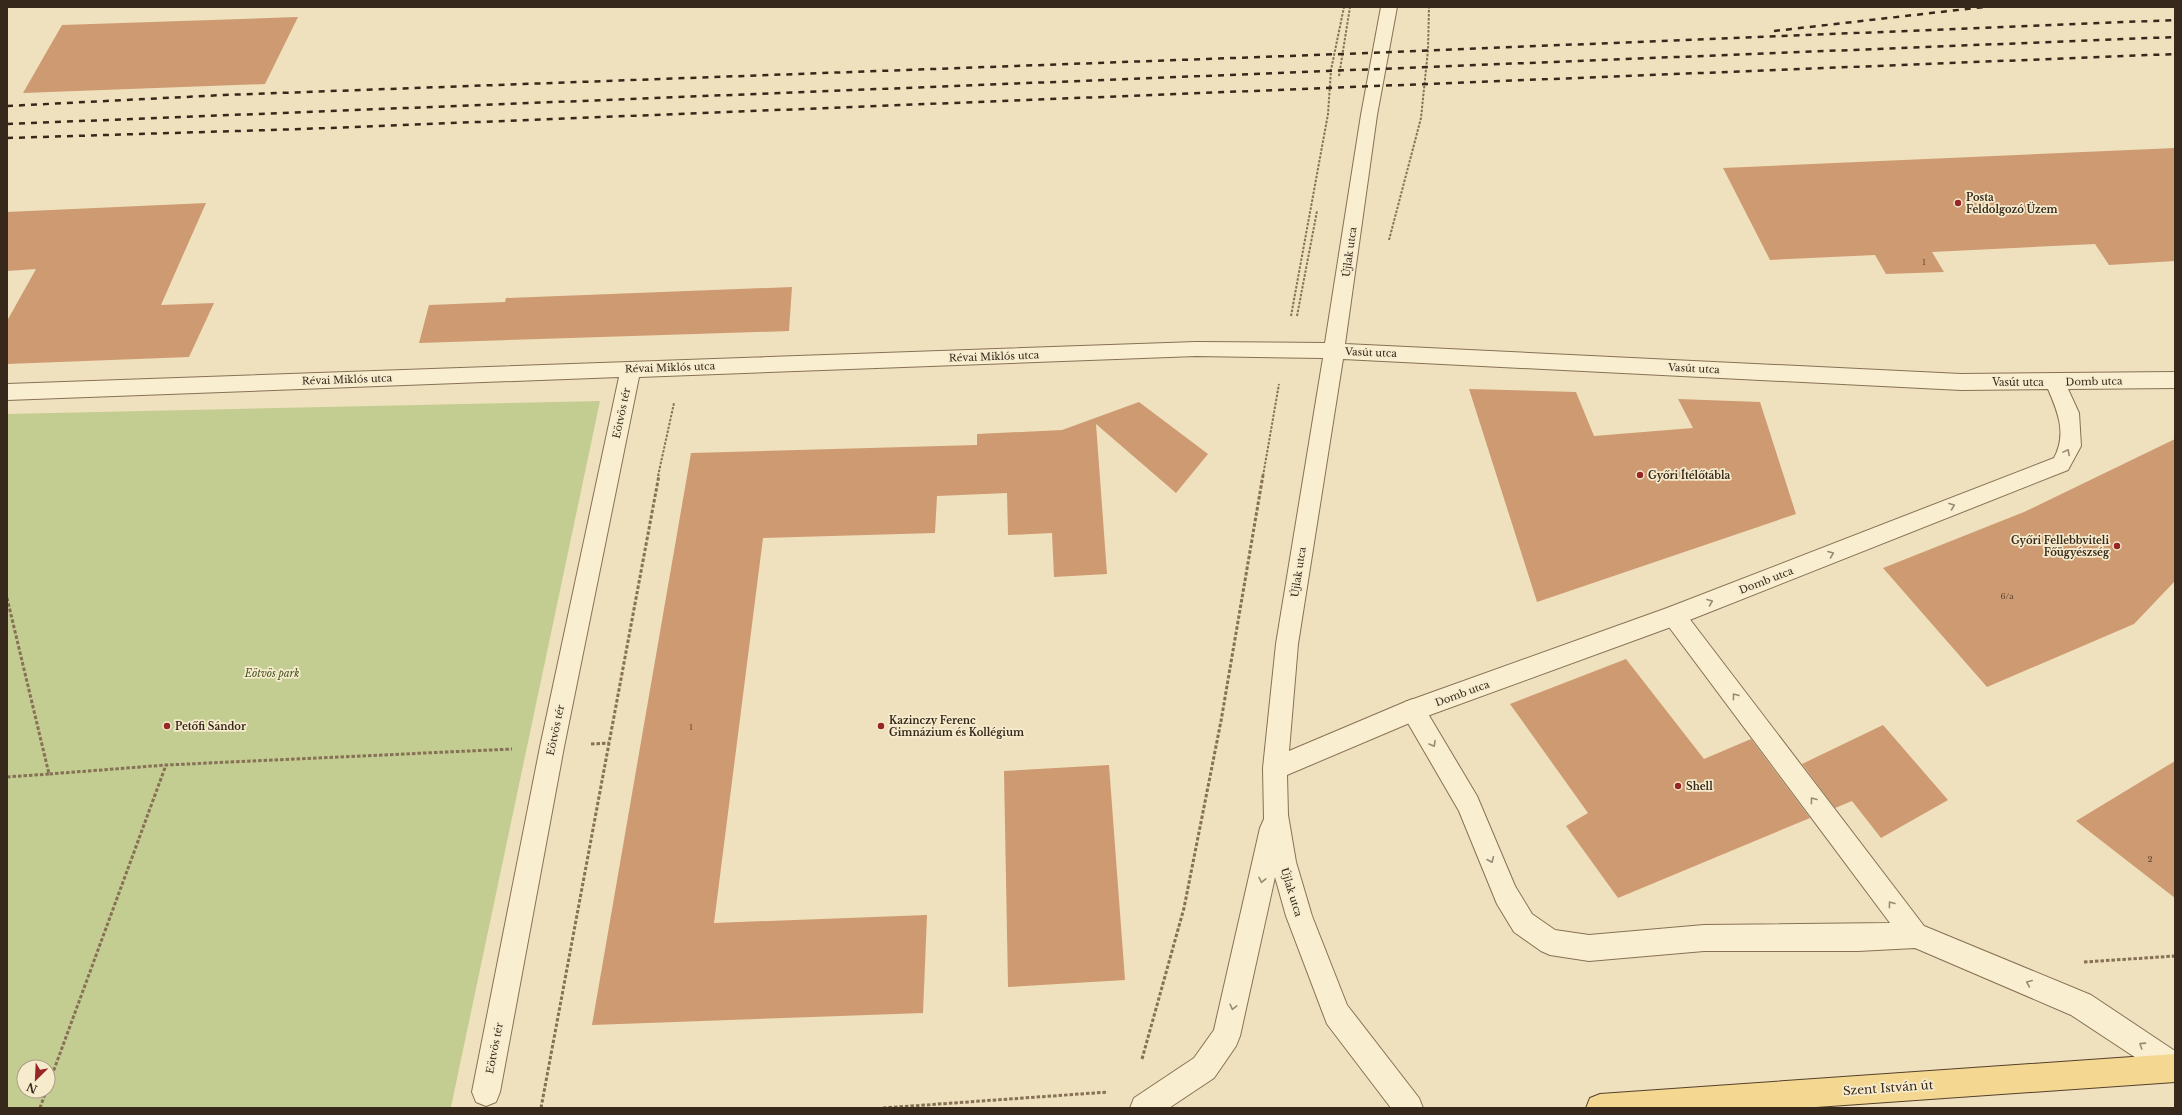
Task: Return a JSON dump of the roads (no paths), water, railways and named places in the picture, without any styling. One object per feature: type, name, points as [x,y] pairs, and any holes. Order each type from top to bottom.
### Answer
[{"type":"main road","name":"Szent István út","points":[[1600,1108],[1672,1105],[2175,1067]]},
{"type":"street","name":"Újlak utca","points":[[1389,7],[1370,107],[1334,351],[1287,644],[1275,768],[1276,815],[1283,862],[1297,908],[1337,1014],[1409,1108]]},
{"type":"street","name":"Révai Miklós utca","points":[[7,392],[1196,349],[1285,349],[1334,351]]},
{"type":"street","name":"Vasút utca","points":[[1334,351],[1962,382],[2055,382]]},
{"type":"street","name":"Eötvös tér","points":[[486,1092],[552,747],[631,369]]},
{"type":"street","name":"Domb utca","points":[[1275,768],[1414,710],[1674,616],[2061,464],[2071,446],[2069,413],[2055,382],[2175,380]]},
{"type":"street","points":[[1674,616],[1915,935]]},
{"type":"street","points":[[1414,710],[1468,804],[1506,895],[1523,923],[1550,942],[1589,948],[1704,938],[1858,938],[1915,935],[2081,1005],[2175,1067]]},
{"type":"street","points":[[1144,1108],[1204,1068],[1226,1036],[1276,815]]},
{"type":"railway","points":[[1774,31],[1984,7]]},
{"type":"railway","points":[[7,106],[224,95],[1342,54],[2175,20]]},
{"type":"railway","points":[[7,124],[2175,37]]},
{"type":"railway","points":[[7,138],[303,129],[2175,54]]},
{"type":"place","name":"Posta Feldolgozó Üzem","points":[[1958,203]]},
{"type":"place","name":"Győri Ítélőtábla","points":[[1640,475]]},
{"type":"place","name":"Győri Fellebbviteli Főügyészség","points":[[2117,546]]},
{"type":"place","name":"Petőfi Sándor","points":[[167,726]]},
{"type":"place","name":"Kazinczy Ferenc Gimnázium és Kollégium","points":[[881,726]]},
{"type":"place","name":"Shell","points":[[1678,786]]},
{"type":"park label","name":"Eötvös park","points":[[272,673]]}]
